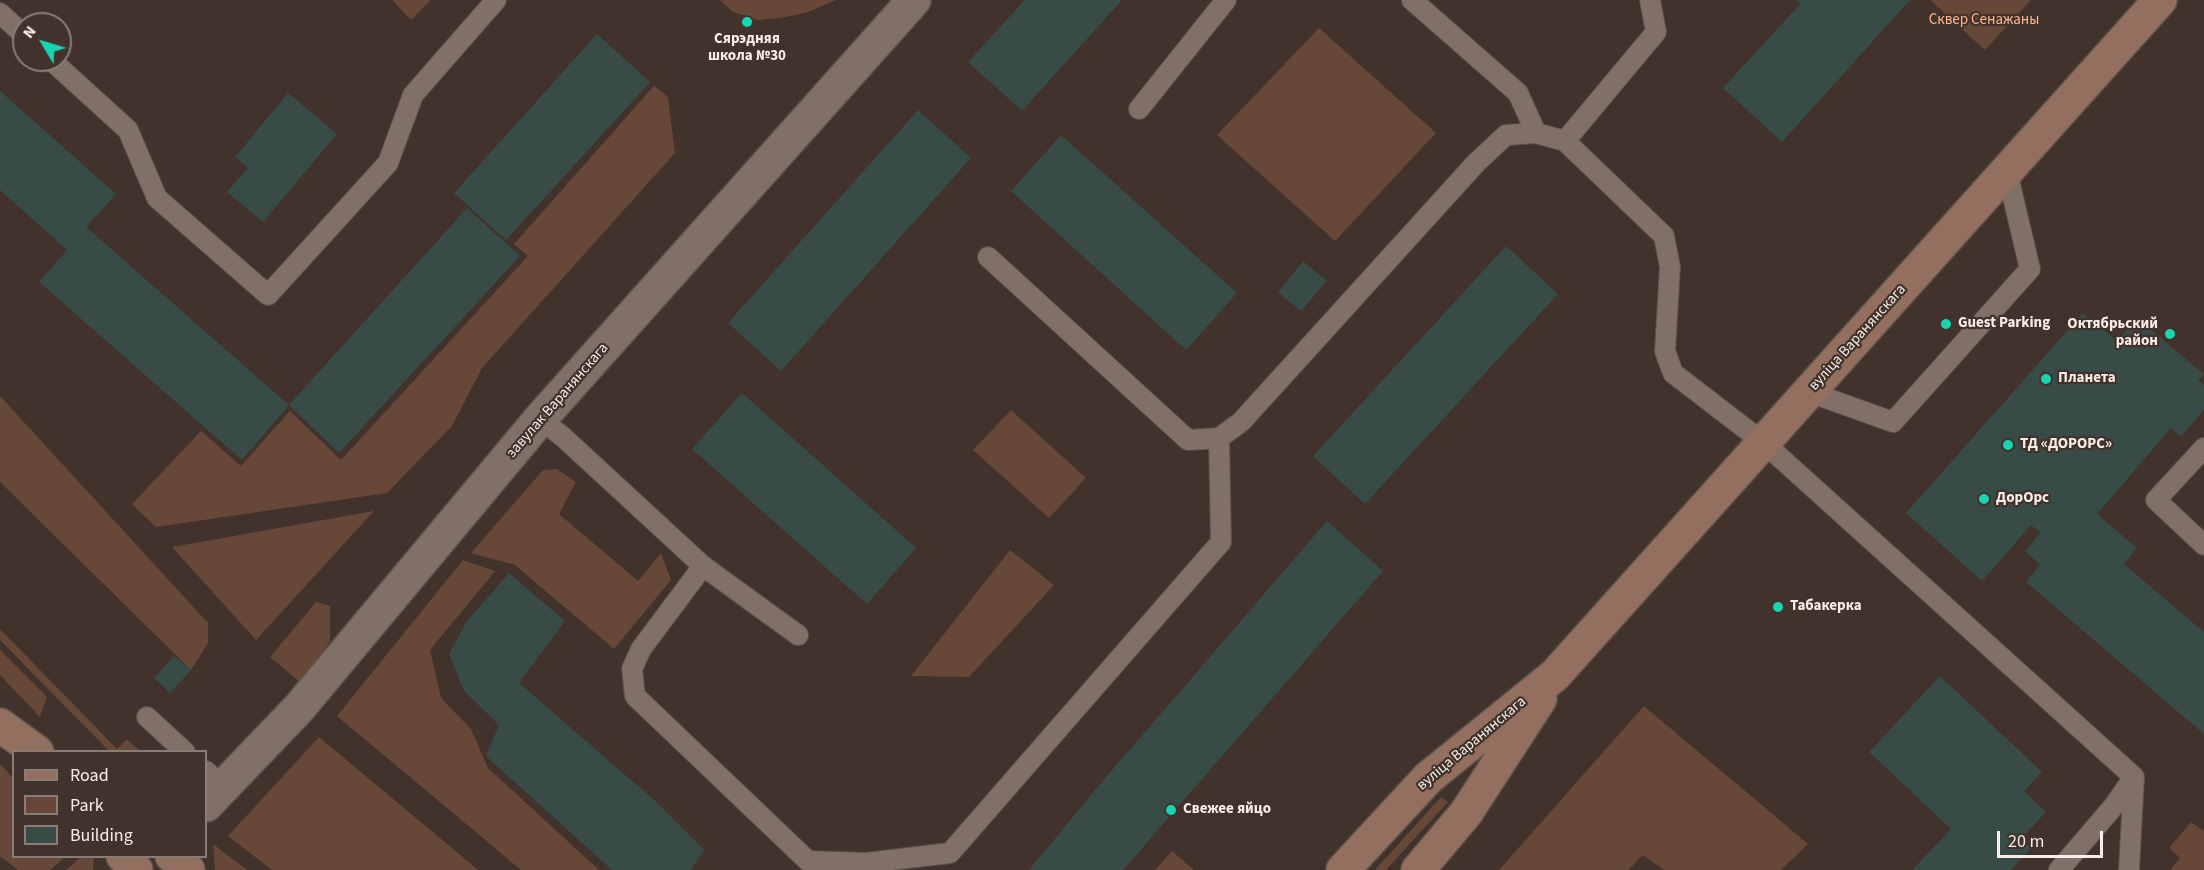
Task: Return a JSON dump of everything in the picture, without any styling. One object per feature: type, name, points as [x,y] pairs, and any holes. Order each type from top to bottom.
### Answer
[{"type":"main road","name":"вуліца Варанянскага","points":[[1343,870],[1428,778],[1555,675],[2160,0]]},
{"type":"main road","name":"вуліца Варанянскага","points":[[1418,870],[1466,813],[1555,675]]},
{"type":"main road","points":[[0,725],[34,750]]},
{"type":"main road","points":[[0,735],[14,750]]},
{"type":"main road","points":[[125,858],[137,870]]},
{"type":"main road","points":[[174,858],[188,870]]},
{"type":"street","name":"завулак Варанянскага","points":[[211,788],[299,708],[540,419],[914,0]]},
{"type":"street","points":[[137,870],[150,858]]},
{"type":"lane","points":[[64,72],[128,130],[158,198],[268,295],[388,163],[413,94],[496,0]]},
{"type":"lane","points":[[1139,109],[1226,0]]},
{"type":"lane","points":[[1412,0],[1518,93],[1536,133]]},
{"type":"lane","points":[[1565,141],[1656,32],[1650,0]]},
{"type":"lane","points":[[0,13],[12,24]]},
{"type":"lane","points":[[988,257],[1188,440],[1219,438],[1240,422],[1476,163],[1506,135],[1536,133],[1565,141],[1664,236],[1670,267],[1665,351],[1673,372],[1683,383],[1764,443],[2134,777]]},
{"type":"lane","points":[[1809,392],[1893,422],[2030,269],[2007,172]]},
{"type":"lane","points":[[540,419],[562,436],[703,566],[798,635]]},
{"type":"lane","points":[[703,566],[641,649],[632,669],[635,696],[808,861],[866,863],[950,854],[1221,542],[1219,438]]},
{"type":"lane","points":[[2204,448],[2156,500],[2204,544]]},
{"type":"lane","points":[[147,717],[183,750]]},
{"type":"lane","points":[[2059,870],[2113,807],[2134,777]]},
{"type":"lane","points":[[2129,870],[2134,777]]},
{"type":"green space","points":[[392,0],[431,0],[411,20]]},
{"type":"green space","points":[[720,0],[836,0],[808,12],[758,20],[733,12]]},
{"type":"green space","name":"Сквер Сенажаны","points":[[1930,0],[2031,0],[1985,50]]},
{"type":"green space","points":[[1319,28],[1436,133],[1335,241],[1217,135]]},
{"type":"green space","points":[[654,86],[668,97],[675,153],[482,368],[452,426],[387,493],[156,527],[132,504],[201,431],[241,466],[290,411],[341,460],[528,256],[514,244]]},
{"type":"green space","points":[[0,396],[208,623],[208,643],[191,670],[0,482]]},
{"type":"green space","points":[[1011,410],[1086,478],[1049,518],[973,450]]},
{"type":"green space","points":[[557,469],[576,482],[559,514],[638,581],[661,553],[671,580],[614,649],[515,565],[471,553],[543,470]]},
{"type":"green space","points":[[374,511],[256,640],[172,547]]},
{"type":"green space","points":[[1010,550],[1054,585],[969,677],[911,676]]},
{"type":"green space","points":[[463,560],[495,571],[430,650],[441,698],[471,729],[488,768],[599,870],[521,870],[337,716]]},
{"type":"green space","points":[[316,602],[330,606],[330,641],[301,683],[270,657]]},
{"type":"green space","points":[[0,629],[117,749],[127,739],[139,750],[108,750],[0,640]]},
{"type":"green space","points":[[0,650],[47,697],[40,717],[0,675]]},
{"type":"green space","points":[[1644,706],[1808,844],[1781,870],[1664,870],[1643,855],[1628,870],[1499,870]]},
{"type":"green space","points":[[319,737],[478,870],[272,870],[228,836]]},
{"type":"green space","points":[[0,764],[12,777],[12,858],[64,858],[50,870],[18,870],[0,856]]},
{"type":"green space","points":[[1441,797],[1448,802],[1386,870],[1375,870]]},
{"type":"green space","points":[[2191,822],[2204,831],[2204,870],[2170,870],[2180,858],[2169,848]]},
{"type":"green space","points":[[213,844],[247,870],[215,870]]},
{"type":"green space","points":[[1172,851],[1194,870],[1155,870]]},
{"type":"green space","points":[[80,858],[94,859],[93,870],[66,870]]},
{"type":"building","points":[[1025,0],[1122,0],[1022,111],[968,62]]},
{"type":"building","points":[[1796,0],[1910,0],[1782,142],[1723,88],[1800,4]]},
{"type":"building","points":[[597,34],[650,82],[506,240],[454,193]]},
{"type":"building","points":[[0,91],[116,194],[86,227],[289,405],[242,460],[39,282],[67,250],[0,190]]},
{"type":"building","points":[[288,93],[337,134],[263,222],[227,192],[248,168],[235,157]]},
{"type":"building","points":[[918,110],[971,158],[781,371],[728,323]]},
{"type":"building","points":[[1061,135],[1237,293],[1186,350],[1011,191]]},
{"type":"building","points":[[467,208],[520,256],[339,453],[289,405]]},
{"type":"building","points":[[1506,246],[1558,294],[1365,504],[1313,456]]},
{"type":"building","points":[[1303,261],[1327,281],[1301,311],[1278,292]]},
{"type":"building","points":[[2083,313],[2117,341],[2137,318],[2204,374],[2198,380],[2204,385],[2204,410],[2181,437],[2171,428],[2097,514],[2137,548],[2124,564],[2204,632],[2204,734],[2026,582],[2040,565],[2025,551],[2040,533],[2031,525],[1982,581],[1906,513]]},
{"type":"building","points":[[742,393],[916,548],[867,604],[692,449]]},
{"type":"building","points":[[1327,521],[1383,571],[1123,870],[1029,870],[1095,790]]},
{"type":"building","points":[[509,573],[565,621],[519,683],[653,799],[704,850],[691,870],[612,870],[486,756],[499,725],[464,691],[449,654],[467,621]]},
{"type":"building","points":[[174,656],[191,670],[170,693],[154,678]]},
{"type":"building","points":[[1940,676],[2042,772],[2024,791],[2046,812],[2021,839],[2032,848],[2011,870],[1912,870],[1951,829],[1869,752]]},
{"type":"place","name":"Сярэдняя школа №30","points":[[747,22]]},
{"type":"place","name":"Guest Parking","points":[[1946,324]]},
{"type":"place","name":"Октябрьский район","points":[[2170,334]]},
{"type":"place","name":"Планета","points":[[2046,379]]},
{"type":"place","name":"ТД «ДОРОРС»","points":[[2008,445]]},
{"type":"place","name":"ДорОрс","points":[[1984,499]]},
{"type":"place","name":"Табакерка","points":[[1778,607]]},
{"type":"place","name":"Свежее яйцо","points":[[1171,810]]}]
